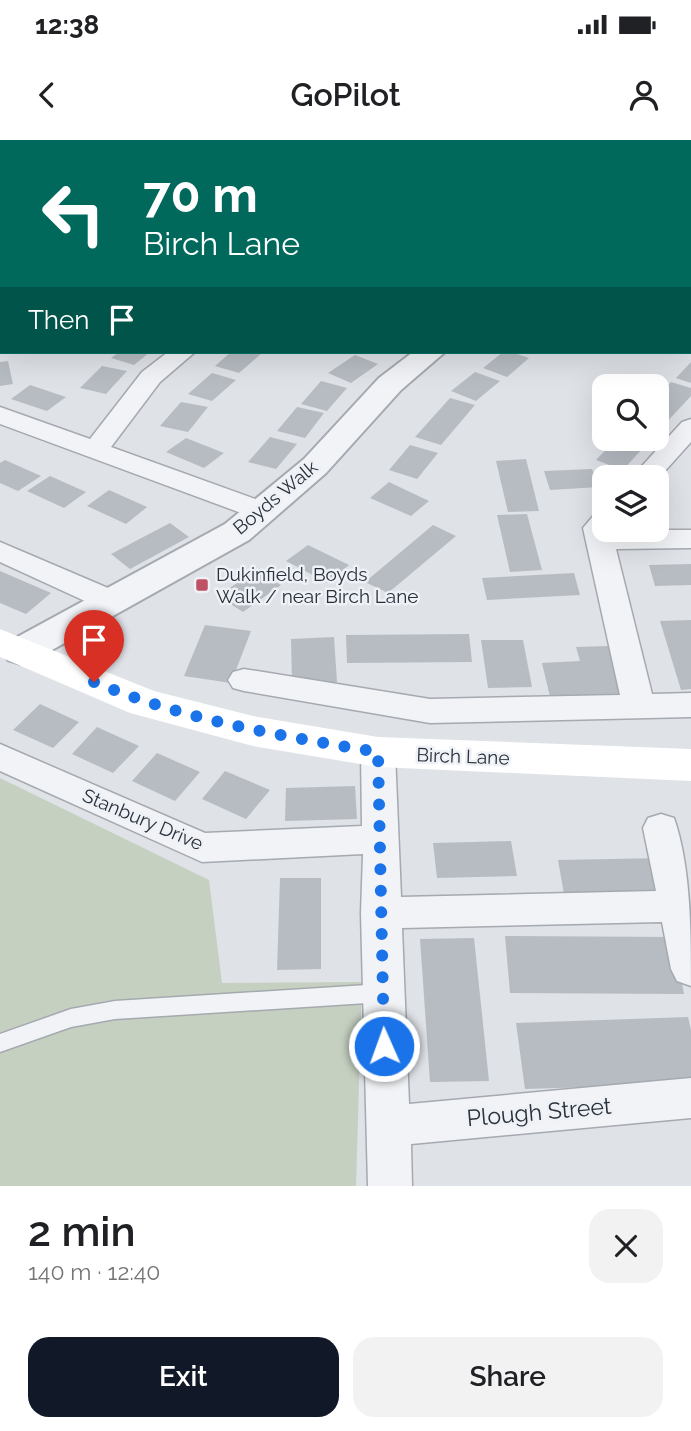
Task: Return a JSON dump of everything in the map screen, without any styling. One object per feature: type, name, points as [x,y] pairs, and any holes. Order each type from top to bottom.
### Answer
[{"type":"main road","name":"Birch Lane","points":[[10,646],[144,703],[253,731],[378,752],[691,765]]},
{"type":"street","points":[[95,450],[151,377],[180,354]]},
{"type":"street","name":"Boyds Walk","points":[[10,646],[111,601],[237,532],[315,466],[390,384],[428,354]]},
{"type":"street","points":[[0,415],[261,511]]},
{"type":"street","points":[[656,465],[691,427]]},
{"type":"street","points":[[669,537],[691,539]]},
{"type":"street","points":[[604,542],[638,705]]},
{"type":"street","points":[[0,551],[111,601]]},
{"type":"street","points":[[244,680],[430,711],[691,705]]},
{"type":"street","points":[[378,752],[380,913],[390,1186]]},
{"type":"street","name":"Stanbury Drive","points":[[0,757],[202,848],[378,839]]},
{"type":"street","points":[[661,828],[691,969]]},
{"type":"street","points":[[380,913],[678,906]]},
{"type":"street","name":"Plough Street","points":[[387,1126],[691,1098]]},
{"type":"lane","points":[[0,1043],[71,1018],[115,1010],[383,993]]},
{"type":"green space","points":[[0,778],[209,880],[222,983],[362,982],[356,1186],[0,1186]]},
{"type":"building","points":[[116,354],[148,354],[134,365],[111,358]]},
{"type":"building","points":[[229,354],[261,354],[239,373],[215,366]]},
{"type":"building","points":[[500,354],[517,354],[529,358],[507,377],[483,368]]},
{"type":"building","points":[[355,355],[378,364],[351,383],[328,373]]},
{"type":"building","points":[[8,361],[13,384],[0,386],[0,362]]},
{"type":"building","points":[[691,362],[691,383],[676,378]]},
{"type":"building","points":[[102,366],[127,371],[106,394],[80,388]]},
{"type":"building","points":[[475,372],[500,381],[476,401],[451,391]]},
{"type":"building","points":[[212,373],[236,380],[212,401],[188,394]]},
{"type":"building","points":[[321,381],[347,388],[327,411],[301,404]]},
{"type":"building","points":[[671,382],[691,388],[691,396],[669,420]]},
{"type":"building","points":[[30,385],[66,397],[47,411],[11,399]]},
{"type":"building","points":[[450,398],[475,405],[441,445],[415,437]]},
{"type":"building","points":[[181,402],[208,407],[188,432],[160,426]]},
{"type":"building","points":[[297,407],[324,413],[305,438],[277,431]]},
{"type":"building","points":[[270,437],[297,444],[276,469],[248,462]]},
{"type":"building","points":[[186,438],[224,453],[204,468],[166,452]]},
{"type":"building","points":[[410,445],[438,453],[417,479],[389,470]]},
{"type":"building","points":[[605,451],[640,451],[628,465],[610,465],[596,460]]},
{"type":"building","points":[[526,459],[539,511],[508,512],[496,461]]},
{"type":"building","points":[[5,460],[41,476],[18,491],[0,483],[0,463]]},
{"type":"building","points":[[592,469],[592,487],[550,490],[544,471]]},
{"type":"building","points":[[50,476],[86,492],[64,508],[27,491]]},
{"type":"building","points":[[389,482],[429,501],[411,516],[370,498]]},
{"type":"building","points":[[109,490],[147,507],[126,524],[87,506]]},
{"type":"building","points":[[527,514],[542,570],[510,572],[497,515]]},
{"type":"building","points":[[170,523],[189,537],[130,569],[111,554]]},
{"type":"building","points":[[433,525],[456,536],[388,593],[365,582]]},
{"type":"building","points":[[308,545],[349,565],[328,583],[286,561]]},
{"type":"building","points":[[691,564],[691,585],[655,586],[649,565]]},
{"type":"building","points":[[256,570],[281,585],[243,612],[218,596]]},
{"type":"building","points":[[0,571],[51,593],[26,614],[0,603]]},
{"type":"building","points":[[574,573],[580,595],[487,600],[482,578]]},
{"type":"building","points":[[691,620],[691,689],[681,690],[660,621]]},
{"type":"building","points":[[205,625],[251,631],[231,683],[184,676]]},
{"type":"building","points":[[469,634],[472,662],[347,663],[346,635]]},
{"type":"building","points":[[334,637],[337,682],[292,683],[291,639]]},
{"type":"building","points":[[481,640],[523,640],[532,687],[488,688]]},
{"type":"building","points":[[609,646],[622,694],[550,697],[542,663],[580,661],[576,647]]},
{"type":"building","points":[[40,704],[79,722],[53,748],[13,730]]},
{"type":"building","points":[[97,727],[139,746],[113,773],[72,754]]},
{"type":"building","points":[[157,753],[200,772],[175,801],[132,781]]},
{"type":"building","points":[[225,771],[270,790],[246,819],[202,799]]},
{"type":"building","points":[[355,786],[357,819],[285,821],[286,788]]},
{"type":"building","points":[[511,841],[517,876],[437,878],[433,843]]},
{"type":"building","points":[[663,858],[672,899],[565,900],[558,860]]},
{"type":"building","points":[[280,878],[321,878],[321,969],[277,970]]},
{"type":"building","points":[[505,936],[673,937],[684,994],[510,993]]},
{"type":"building","points":[[474,938],[489,1081],[430,1082],[420,939]]},
{"type":"building","points":[[688,1017],[691,1030],[691,1084],[525,1089],[516,1023]]},
{"type":"place","name":"Dukinfield, Boyds Walk / near Birch Lane","points":[[202,585]]},
{"type":"route","points":[[94,682],[144,703],[253,731],[378,752],[384,1046]]}]
